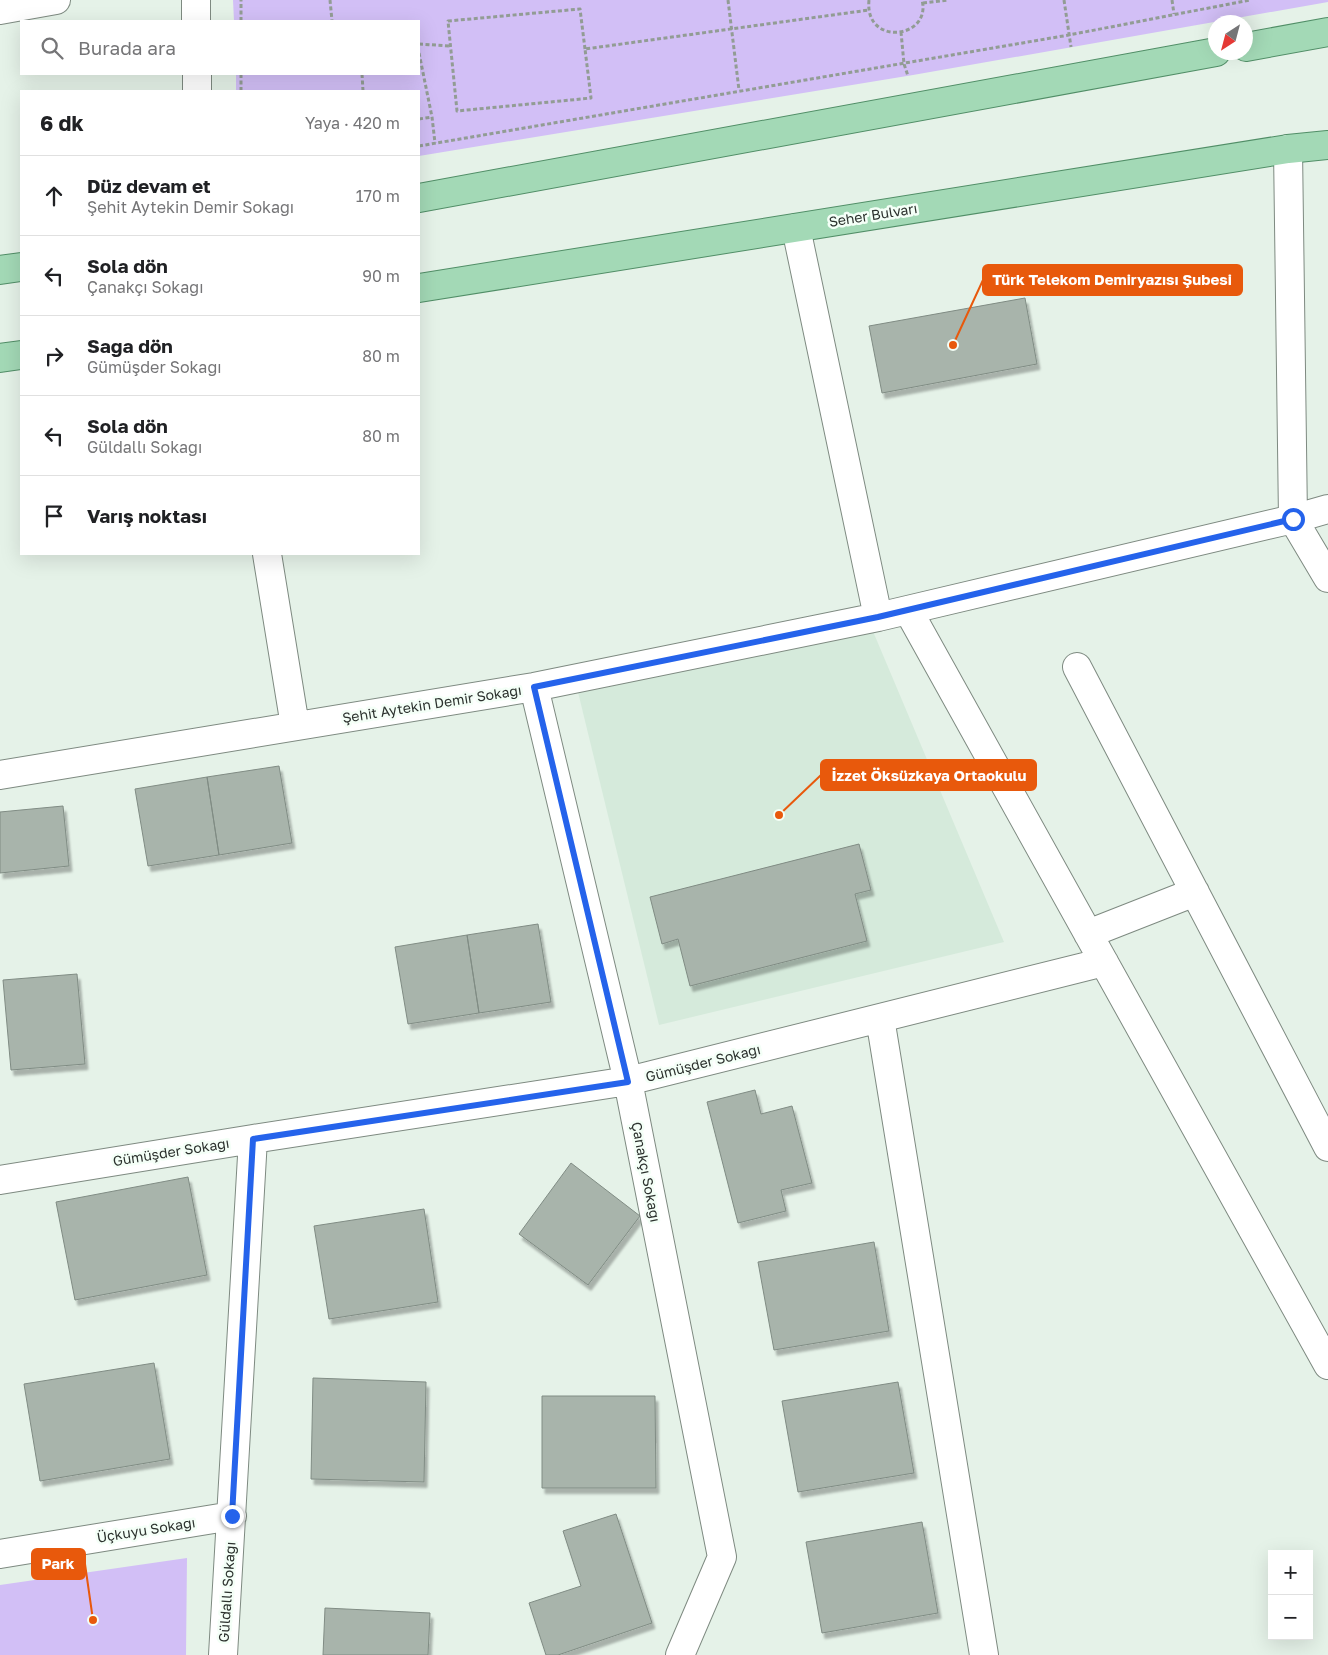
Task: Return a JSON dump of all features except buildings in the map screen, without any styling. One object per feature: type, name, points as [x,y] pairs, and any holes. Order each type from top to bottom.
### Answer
[{"type":"main road","points":[[1253,46],[1328,32]]},
{"type":"main road","points":[[420,198],[1208,53]]},
{"type":"main road","name":"Seher Bulvarı","points":[[420,288],[1288,149],[1328,145]]},
{"type":"main road","points":[[0,270],[20,267]]},
{"type":"main road","points":[[0,358],[20,355]]},
{"type":"street","points":[[0,10],[56,0]]},
{"type":"street","points":[[196,0],[196,20]]},
{"type":"street","points":[[197,75],[197,90]]},
{"type":"street","points":[[1288,149],[1293,519],[1328,578]]},
{"type":"street","points":[[796,228],[878,617]]},
{"type":"street","name":"Şehit Aytekin Demir Sokağı","points":[[0,775],[534,687],[878,617],[1293,519],[1328,509]]},
{"type":"street","points":[[267,555],[295,726]]},
{"type":"street","points":[[908,610],[1088,934],[1325,1352]]},
{"type":"street","points":[[1077,666],[1328,1147]]},
{"type":"street","name":"Çanakçı Sokağı","points":[[534,687],[628,1082],[722,1557],[680,1655]]},
{"type":"street","points":[[1088,934],[1195,892]]},
{"type":"street","name":"Gümüşder Sokağı","points":[[0,1180],[253,1139],[628,1082],[1104,962]]},
{"type":"street","points":[[880,1018],[984,1655]]},
{"type":"street","name":"Güldallı Sokağı","points":[[223,1655],[253,1139]]},
{"type":"street","name":"Üçkuyu Sokağı","points":[[0,1554],[232,1516]]},
{"type":"path","points":[[241,0],[241,20]]},
{"type":"path","points":[[330,0],[332,20]]},
{"type":"path","points":[[728,0],[739,90]]},
{"type":"path","points":[[869,0],[869,10],[874,23],[889,32],[901,32],[914,26],[920,20],[923,2],[948,0]]},
{"type":"path","points":[[1064,0],[1071,47]]},
{"type":"path","points":[[1172,0],[1174,14]]},
{"type":"path","points":[[420,146],[739,90],[904,64],[1250,0]]},
{"type":"path","points":[[580,10],[585,49],[591,98],[457,111],[448,21],[580,10]]},
{"type":"path","points":[[585,49],[869,10]]},
{"type":"path","points":[[901,32],[904,64],[908,76]]},
{"type":"path","points":[[420,44],[450,46]]},
{"type":"path","points":[[420,58],[432,117],[434,142]]},
{"type":"path","points":[[241,75],[241,90]]},
{"type":"path","points":[[362,75],[363,90]]},
{"type":"path","points":[[420,119],[432,117]]},
{"type":"shaded area","points":[[233,0],[1328,0],[1328,2],[1253,15],[1208,15],[1208,23],[913,75],[420,156],[420,90],[236,90],[236,75],[420,75],[420,20],[234,20]]},
{"type":"shaded area","points":[[872,629],[1004,942],[659,1025],[577,688]]},
{"type":"shaded area","points":[[187,1558],[186,1655],[0,1655],[0,1585]]},
{"type":"place","name":"Türk Telekom Demiryazısı Şubesi","points":[[953,345]]},
{"type":"place","name":"İzzet Öksüzkaya Ortaokulu","points":[[779,815]]},
{"type":"place","name":"Park","points":[[93,1620]]},
{"type":"route","points":[[232,1516],[253,1139],[628,1082],[534,687],[878,617],[1293,519]]}]
